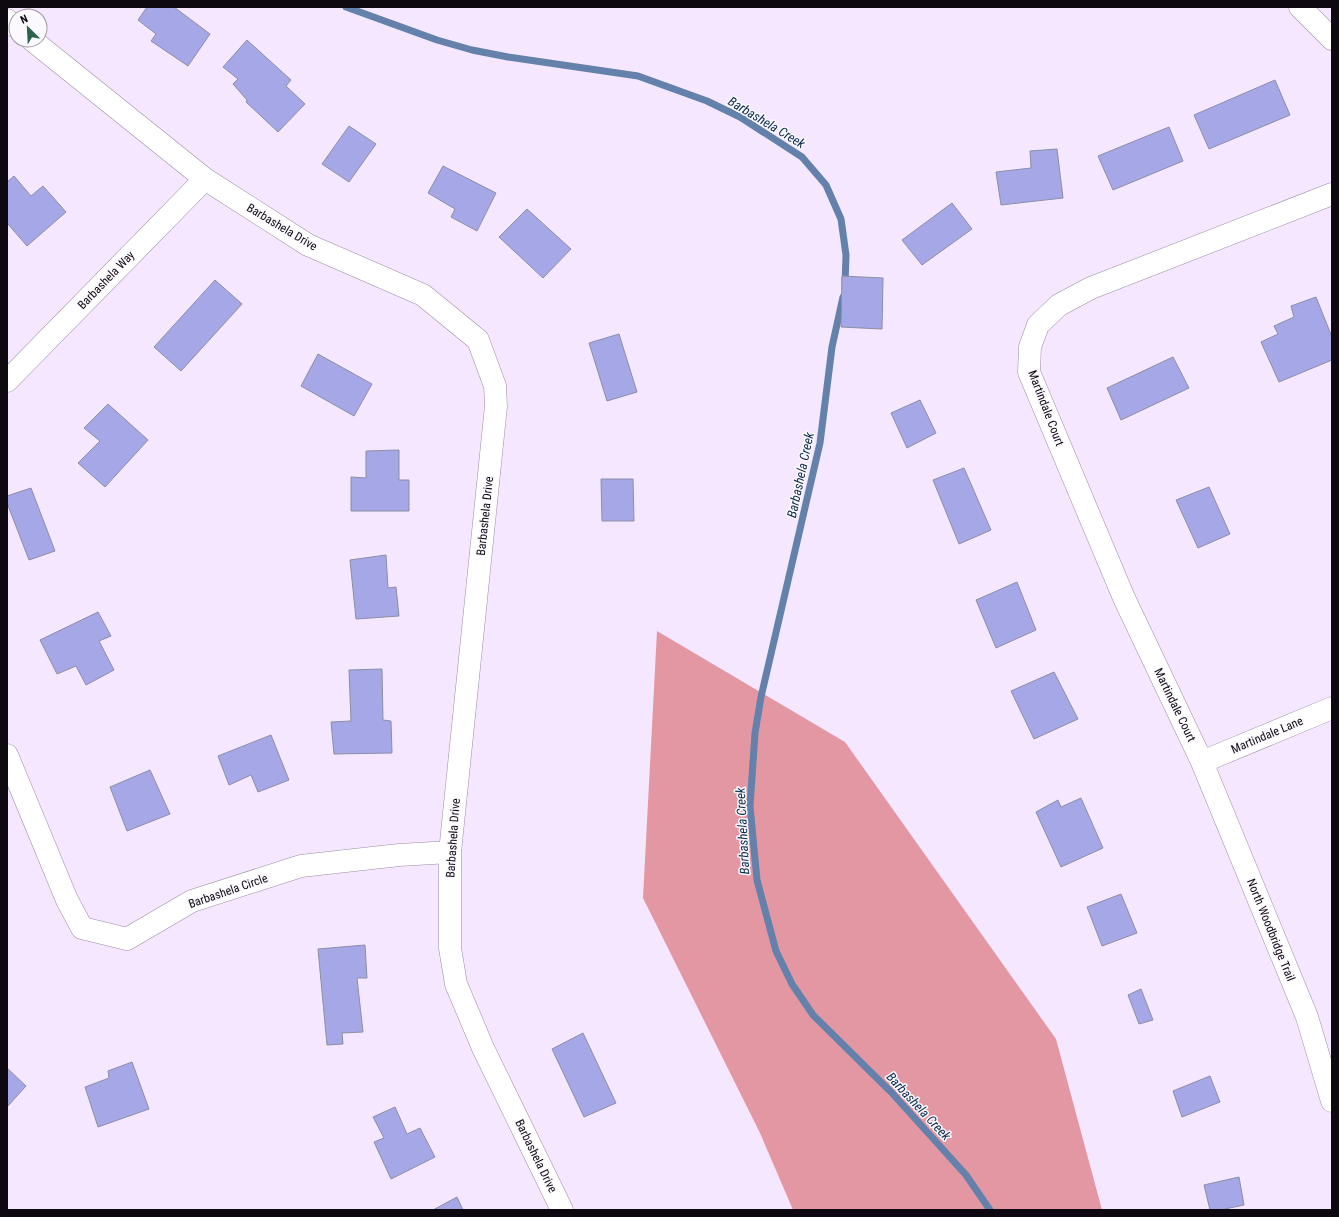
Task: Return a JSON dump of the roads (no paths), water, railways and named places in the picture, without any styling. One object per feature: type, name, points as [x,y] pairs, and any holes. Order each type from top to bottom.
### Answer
[{"type":"street","points":[[1300,7],[1332,39]]},
{"type":"street","name":"Barbashela Drive","points":[[42,48],[205,179],[308,245],[423,295],[478,340],[495,386],[496,406],[450,852],[450,948],[456,984],[483,1048],[562,1210]]},
{"type":"street","name":"Barbashela Way","points":[[7,381],[205,179]]},
{"type":"street","name":"Martindale Court","points":[[1202,762],[1124,598],[1029,372],[1030,347],[1038,325],[1059,306],[1091,288],[1332,194]]},
{"type":"street","name":"Martindale Lane","points":[[1202,762],[1332,708]]},
{"type":"street","name":"Barbashela Circle","points":[[7,755],[67,900],[82,928],[127,939],[192,901],[301,866],[399,855],[450,852]]},
{"type":"street","name":"North Woodbridge Trail","points":[[1202,762],[1307,1017],[1332,1101]]},
{"type":"waterway","name":"Barbashela Creek","points":[[346,7],[437,40],[472,50],[508,57],[638,76],[707,101],[740,117],[802,157],[826,185],[841,219],[846,255],[845,285]]},
{"type":"waterway","name":"Barbashela Creek","points":[[843,297],[832,347],[820,443],[761,697],[755,733],[750,806],[757,880],[776,951],[792,984],[813,1015],[892,1093],[966,1175],[990,1210]]}]
